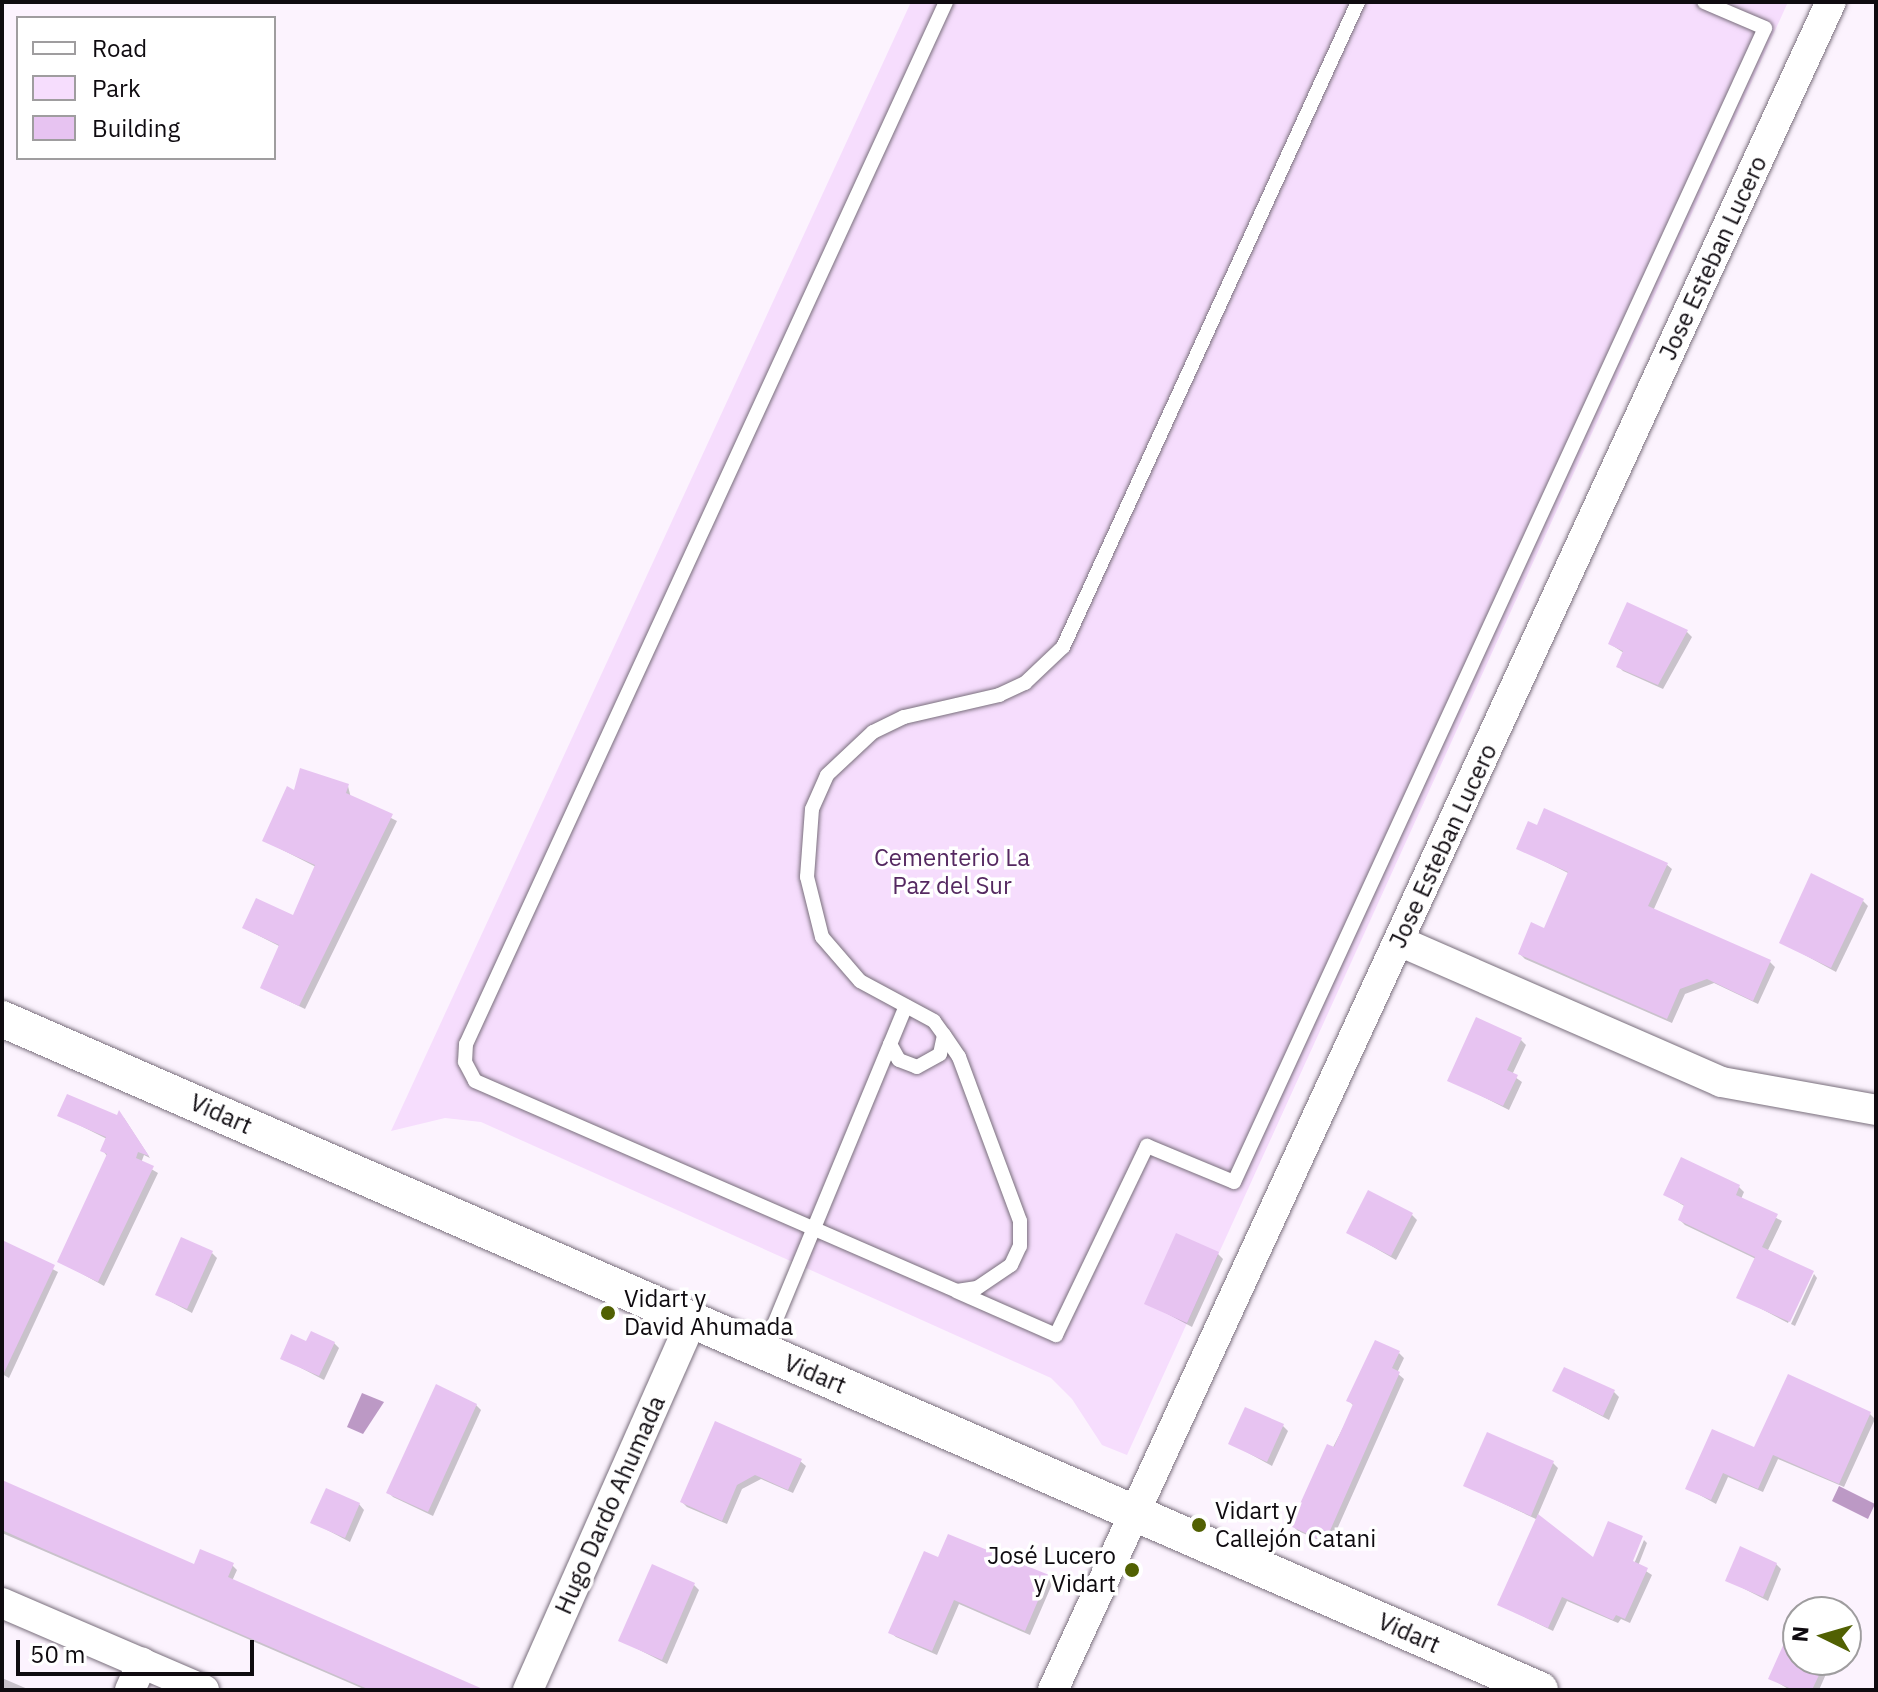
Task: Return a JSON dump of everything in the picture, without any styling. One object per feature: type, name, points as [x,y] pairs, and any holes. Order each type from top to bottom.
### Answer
[{"type":"street","name":"Jose Esteban Lucero","points":[[1053,1690],[1831,2]]},
{"type":"street","points":[[1399,941],[1721,1082],[1876,1110]]},
{"type":"street","name":"Vidart","points":[[2,1019],[1540,1690]]},
{"type":"street","name":"Hugo Dardo Ahumada","points":[[528,1690],[692,1320]]},
{"type":"street","points":[[2,1603],[136,1677],[204,1690]]},
{"type":"lane","points":[[946,2],[466,1044],[465,1062],[475,1081],[1056,1335],[1147,1146],[1234,1182],[1765,28],[1704,2]]},
{"type":"lane","points":[[957,1291],[977,1288],[1011,1265],[1020,1246],[1020,1221],[959,1057],[944,1035],[934,1021],[860,981],[822,937],[807,877],[807,845],[822,787],[851,748],[873,732],[917,713],[1012,689],[1048,667],[1063,647],[1358,2]]},
{"type":"lane","points":[[763,1351],[906,1006]]},
{"type":"lane","points":[[890,1044],[899,1060],[917,1067],[940,1054],[944,1035]]},
{"type":"green space","name":"Cementerio La Paz del Sur","points":[[911,2],[1788,2],[1127,1455],[1102,1445],[1072,1399],[1051,1378],[481,1122],[445,1118],[391,1131]]},
{"type":"shaded area","points":[[362,1393],[384,1402],[363,1434],[347,1427]]},
{"type":"shaded area","points":[[1839,1486],[1875,1504],[1868,1519],[1832,1501]]},
{"type":"building","points":[[1627,602],[1688,630],[1658,685],[1616,667],[1623,651],[1608,644]]},
{"type":"building","points":[[300,768],[349,784],[346,793],[393,814],[299,1006],[260,988],[279,945],[242,928],[256,898],[293,915],[315,865],[262,841],[287,786],[294,790]]},
{"type":"building","points":[[1544,808],[1668,863],[1648,906],[1771,960],[1753,1001],[1707,979],[1680,989],[1667,1019],[1518,954],[1531,922],[1544,928],[1568,872],[1516,849],[1528,821],[1537,825]]},
{"type":"building","points":[[1811,873],[1864,899],[1831,968],[1779,943]]},
{"type":"building","points":[[1476,1017],[1522,1038],[1507,1070],[1518,1075],[1503,1106],[1447,1081]]},
{"type":"building","points":[[67,1094],[117,1115],[119,1110],[149,1156],[138,1152],[136,1158],[154,1166],[98,1282],[57,1262],[107,1154],[100,1151],[106,1137],[57,1116]]},
{"type":"building","points":[[1681,1157],[1740,1185],[1736,1195],[1778,1214],[1762,1247],[1814,1271],[1790,1322],[1736,1298],[1755,1257],[1678,1220],[1684,1205],[1663,1195]]},
{"type":"building","points":[[1368,1190],[1413,1213],[1391,1256],[1346,1233]]},
{"type":"building","points":[[1176,1233],[1219,1252],[1187,1323],[1144,1304]]},
{"type":"building","points":[[181,1237],[213,1251],[187,1309],[155,1295]]},
{"type":"building","points":[[2,1240],[55,1265],[2,1377]]},
{"type":"building","points":[[311,1331],[335,1342],[319,1376],[280,1359],[291,1334],[306,1341]]},
{"type":"building","points":[[1375,1340],[1400,1351],[1392,1368],[1400,1372],[1325,1542],[1290,1526],[1327,1444],[1334,1447],[1353,1404],[1346,1401]]},
{"type":"building","points":[[1564,1367],[1615,1390],[1603,1416],[1552,1391]]},
{"type":"building","points":[[1788,1374],[1871,1412],[1839,1484],[1773,1455],[1758,1489],[1723,1473],[1711,1500],[1685,1489],[1712,1429],[1754,1447]]},
{"type":"building","points":[[436,1384],[477,1404],[428,1512],[386,1493]]},
{"type":"building","points":[[1245,1407],[1284,1424],[1267,1462],[1228,1444]]},
{"type":"building","points":[[715,1421],[802,1459],[788,1490],[755,1475],[737,1485],[722,1521],[680,1502]]},
{"type":"building","points":[[1487,1432],[1554,1461],[1531,1516],[1463,1486]]},
{"type":"building","points":[[2,1480],[194,1564],[200,1549],[234,1563],[228,1577],[485,1690],[370,1690],[44,1549],[2,1530]]},
{"type":"building","points":[[326,1488],[360,1503],[345,1538],[310,1523]]},
{"type":"building","points":[[1538,1514],[1593,1557],[1608,1521],[1643,1536],[1633,1561],[1648,1568],[1625,1619],[1616,1615],[1613,1620],[1562,1597],[1548,1628],[1497,1605]]},
{"type":"building","points":[[948,1534],[1049,1575],[1025,1631],[954,1600],[932,1651],[888,1633],[924,1551],[938,1557]]},
{"type":"building","points":[[1740,1546],[1777,1563],[1763,1597],[1725,1581]]},
{"type":"building","points":[[652,1564],[695,1583],[662,1660],[618,1641]]},
{"type":"building","points":[[1782,1648],[1782,1676],[1819,1676],[1812,1690],[1794,1690],[1768,1679]]},
{"type":"place","name":"Vidart y David Ahumada","points":[[608,1313]]},
{"type":"place","name":"Vidart y Callejón Catani","points":[[1199,1525]]},
{"type":"place","name":"José Lucero y Vidart","points":[[1132,1570]]}]
